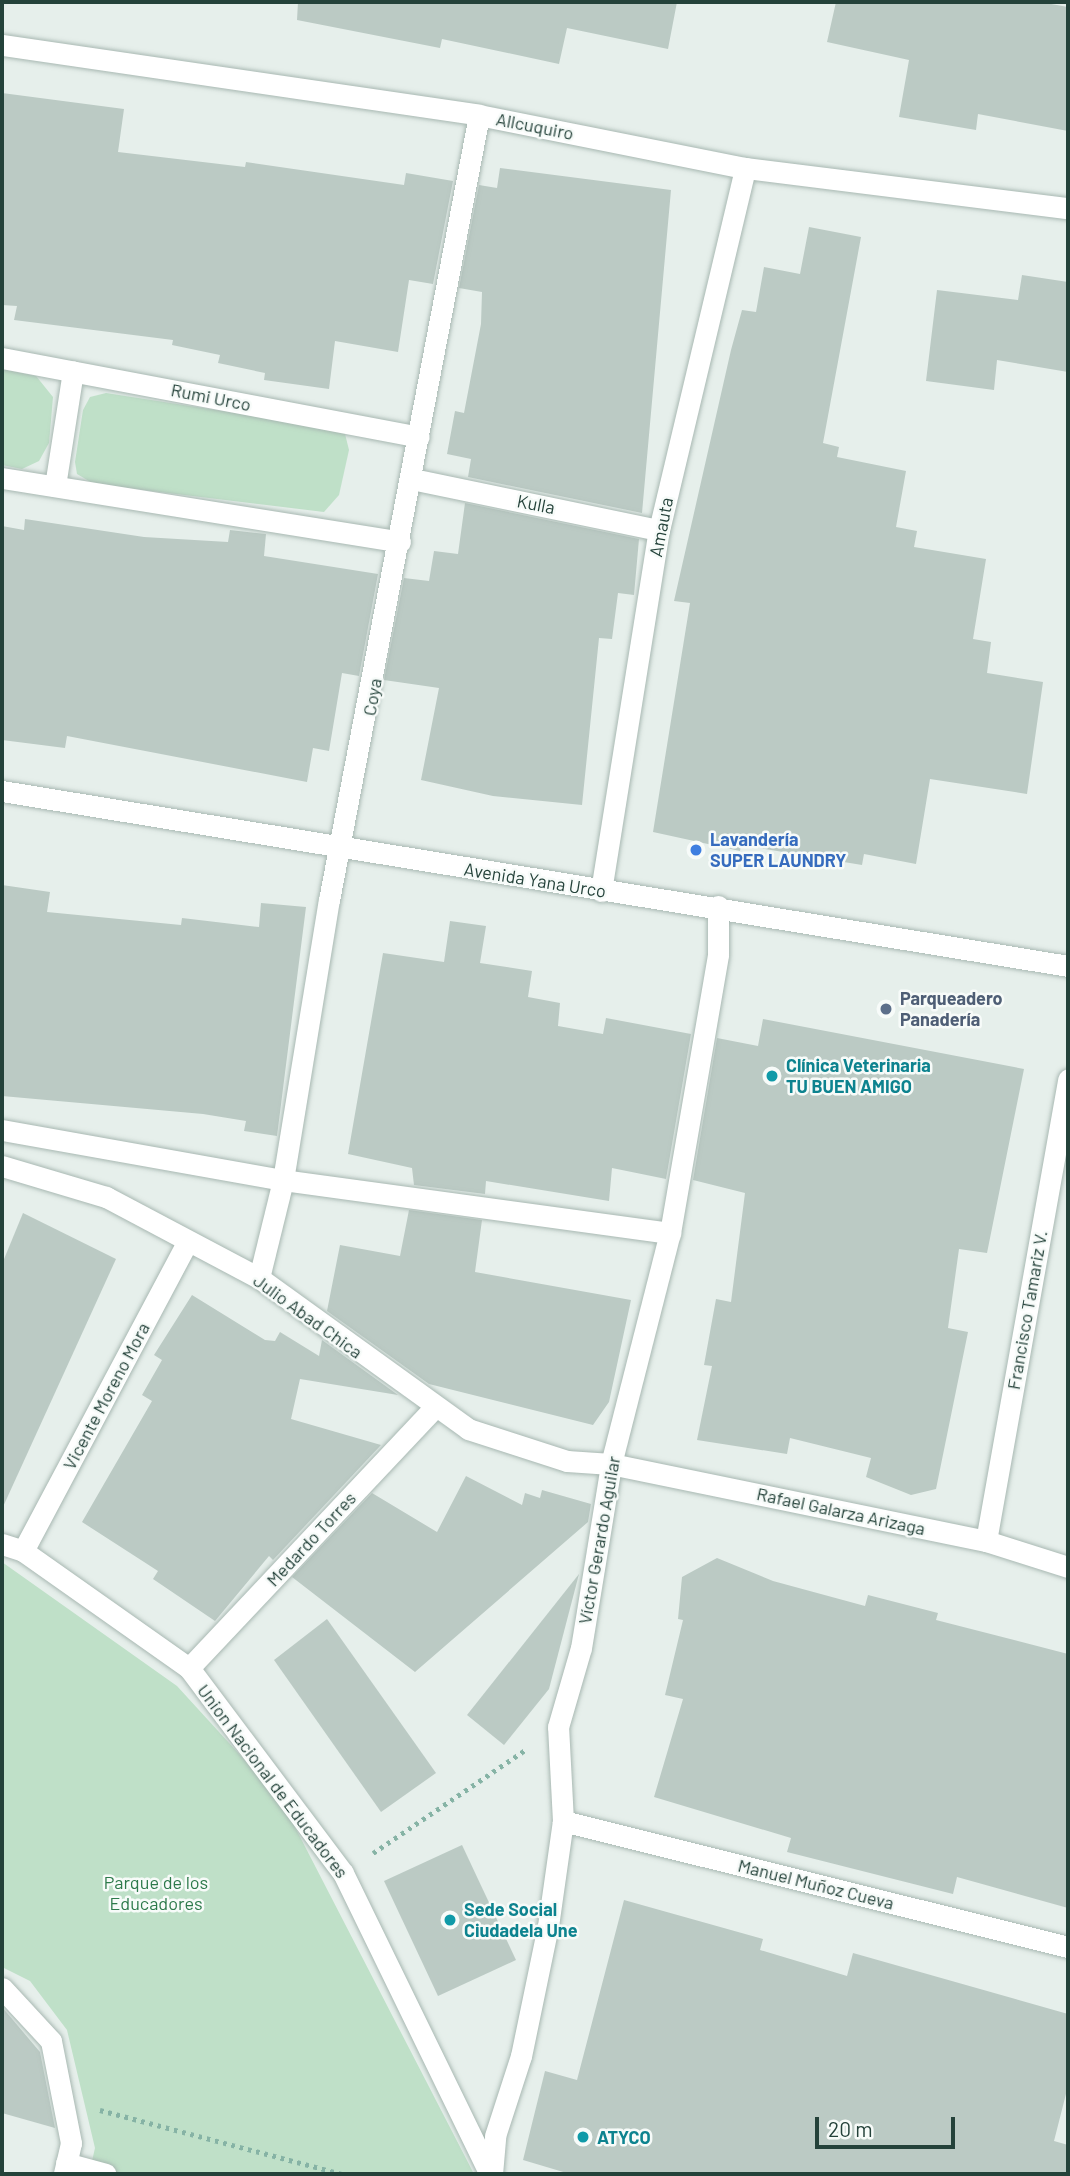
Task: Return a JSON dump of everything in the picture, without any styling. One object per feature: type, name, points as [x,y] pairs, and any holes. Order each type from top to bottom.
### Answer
[{"type":"street","name":"Allcuquiro","points":[[2,45],[479,115],[745,168],[1068,208]]},
{"type":"street","name":"Coya","points":[[259,1278],[283,1180],[479,115]]},
{"type":"street","name":"Amauta","points":[[601,891],[659,530],[745,168]]},
{"type":"street","name":"Rumi Urco","points":[[2,358],[419,437]]},
{"type":"street","points":[[55,486],[73,371]]},
{"type":"street","points":[[2,478],[400,542]]},
{"type":"street","name":"Kulla","points":[[412,479],[659,530]]},
{"type":"street","name":"Avenida Yana Urco","points":[[2,790],[601,891],[718,905],[1068,966]]},
{"type":"street","name":"Víctor Gerardo Aguilar","points":[[491,2174],[495,2136],[521,2056],[548,1926],[563,1821],[558,1727],[580,1648],[611,1464],[670,1233],[718,954],[718,905]]},
{"type":"street","name":"Francisco Tamariz V.","points":[[986,1541],[1068,1079]]},
{"type":"street","points":[[2,1130],[283,1180],[670,1233]]},
{"type":"street","name":"Julio Abad Chica","points":[[2,1166],[106,1196],[259,1278],[433,1409],[468,1429],[566,1461],[611,1464]]},
{"type":"street","name":"Vicente Moreno Mora","points":[[23,1551],[188,1241]]},
{"type":"street","name":"Medardo Torres","points":[[189,1668],[433,1409]]},
{"type":"street","name":"Rafael Galarza Arizaga","points":[[611,1464],[986,1541],[1068,1567]]},
{"type":"street","name":"Union Nacional de Educadores","points":[[2,1544],[23,1551],[189,1668],[343,1873],[491,2174]]},
{"type":"street","name":"Manuel Muñoz Cueva","points":[[563,1821],[1068,1947]]},
{"type":"street","points":[[2,1988],[51,2041],[71,2143],[65,2169],[106,2174]]},
{"type":"path","points":[[343,1873],[558,1727]]},
{"type":"path","points":[[62,2100],[342,2174]]},
{"type":"green space","points":[[2,369],[36,376],[53,397],[49,443],[39,461],[22,469],[2,465]]},
{"type":"green space","points":[[106,393],[344,430],[349,450],[339,495],[324,512],[94,484],[77,474],[75,462],[83,410],[90,397]]},
{"type":"green space","name":"Parque de los Educadores","points":[[2,1562],[177,1686],[281,1800],[474,2174],[89,2174],[95,2148],[67,2030],[30,1981],[2,1967]]},
{"type":"building","points":[[298,2],[677,2],[668,49],[567,28],[559,64],[442,39],[440,48],[297,20]]},
{"type":"building","points":[[836,2],[1040,2],[1068,7],[1068,131],[978,114],[976,130],[899,117],[909,60],[827,42]]},
{"type":"building","points":[[2,93],[124,109],[118,152],[245,167],[246,162],[404,185],[406,173],[453,181],[433,284],[409,280],[398,352],[335,341],[329,389],[264,380],[265,373],[218,363],[220,355],[172,345],[173,340],[14,320],[17,306],[2,305]]},
{"type":"building","points":[[500,168],[671,190],[642,513],[468,477],[471,459],[447,454],[455,411],[464,413],[481,324],[482,292],[459,288],[479,185],[497,188]]},
{"type":"building","points":[[809,227],[861,237],[823,443],[839,447],[837,457],[906,471],[896,527],[917,531],[914,547],[986,559],[973,639],[991,642],[987,673],[1043,682],[1027,794],[930,779],[916,864],[864,854],[862,865],[741,845],[740,851],[653,832],[690,603],[674,601],[731,350],[742,310],[756,312],[764,267],[800,274]]},
{"type":"building","points":[[1022,275],[1068,282],[1068,372],[997,360],[994,390],[926,381],[937,290],[1018,300]]},
{"type":"building","points":[[465,503],[639,539],[634,595],[618,593],[612,639],[599,638],[582,805],[493,796],[421,780],[439,688],[384,680],[404,578],[429,581],[434,551],[458,554]]},
{"type":"building","points":[[25,519],[144,537],[228,542],[230,530],[266,534],[264,556],[378,574],[359,676],[342,673],[329,751],[313,748],[307,782],[67,736],[65,748],[2,740],[2,526],[24,530]]},
{"type":"building","points":[[2,885],[50,892],[47,912],[181,925],[182,918],[259,927],[261,903],[306,907],[277,1136],[244,1131],[246,1121],[203,1114],[2,1096]]},
{"type":"building","points":[[450,921],[486,926],[480,963],[532,971],[528,997],[560,1003],[558,1026],[603,1034],[606,1018],[691,1034],[666,1179],[612,1168],[609,1201],[486,1181],[485,1194],[414,1185],[412,1168],[348,1154],[383,953],[444,962]]},
{"type":"building","points":[[763,1019],[1024,1069],[987,1253],[959,1249],[948,1328],[968,1332],[936,1489],[911,1495],[866,1477],[871,1458],[790,1438],[787,1454],[697,1440],[712,1366],[704,1365],[716,1299],[731,1302],[745,1193],[693,1180],[717,1038],[758,1046]]},
{"type":"building","points":[[409,1210],[482,1220],[475,1272],[631,1300],[609,1402],[593,1425],[429,1384],[327,1311],[340,1245],[400,1256]]},
{"type":"building","points":[[23,1213],[116,1259],[2,1509],[2,1264]]},
{"type":"building","points":[[192,1295],[265,1340],[275,1341],[280,1332],[319,1356],[322,1340],[398,1395],[300,1379],[291,1419],[381,1445],[273,1560],[269,1556],[215,1621],[153,1579],[158,1571],[82,1522],[152,1401],[142,1395],[162,1360],[154,1355]]},
{"type":"building","points":[[466,1476],[522,1505],[525,1493],[540,1498],[542,1490],[591,1504],[588,1522],[415,1672],[292,1577],[372,1493],[437,1532]]},
{"type":"building","points":[[717,1558],[773,1581],[865,1606],[868,1595],[938,1613],[936,1620],[1068,1654],[1068,1908],[957,1877],[953,1894],[787,1852],[791,1838],[654,1797],[683,1699],[665,1695],[683,1620],[678,1619],[682,1577]]},
{"type":"building","points":[[579,1574],[549,1689],[504,1745],[467,1715]]},
{"type":"building","points":[[327,1619],[436,1773],[381,1812],[274,1660]]},
{"type":"building","name":"Sede Social Ciudadela Une","points":[[462,1845],[516,1960],[438,1996],[384,1881]]},
{"type":"building","points":[[624,1900],[763,1939],[760,1950],[847,1976],[853,1953],[1068,2014],[1068,2086],[1054,2141],[1068,2145],[1068,2174],[570,2174],[523,2160],[545,2071],[577,2080]]},
{"type":"building","points":[[2,2007],[40,2052],[55,2128],[2,2113]]},
{"type":"place","name":"Lavandería SUPER LAUNDRY","points":[[696,850]]},
{"type":"place","name":"Parqueadero Panadería","points":[[886,1009]]},
{"type":"place","name":"Clínica Veterinaria TU BUEN AMIGO","points":[[772,1076]]},
{"type":"place","name":"Sede Social Ciudadela Une","points":[[450,1920]]},
{"type":"place","name":"ATYCO","points":[[583,2137]]}]
